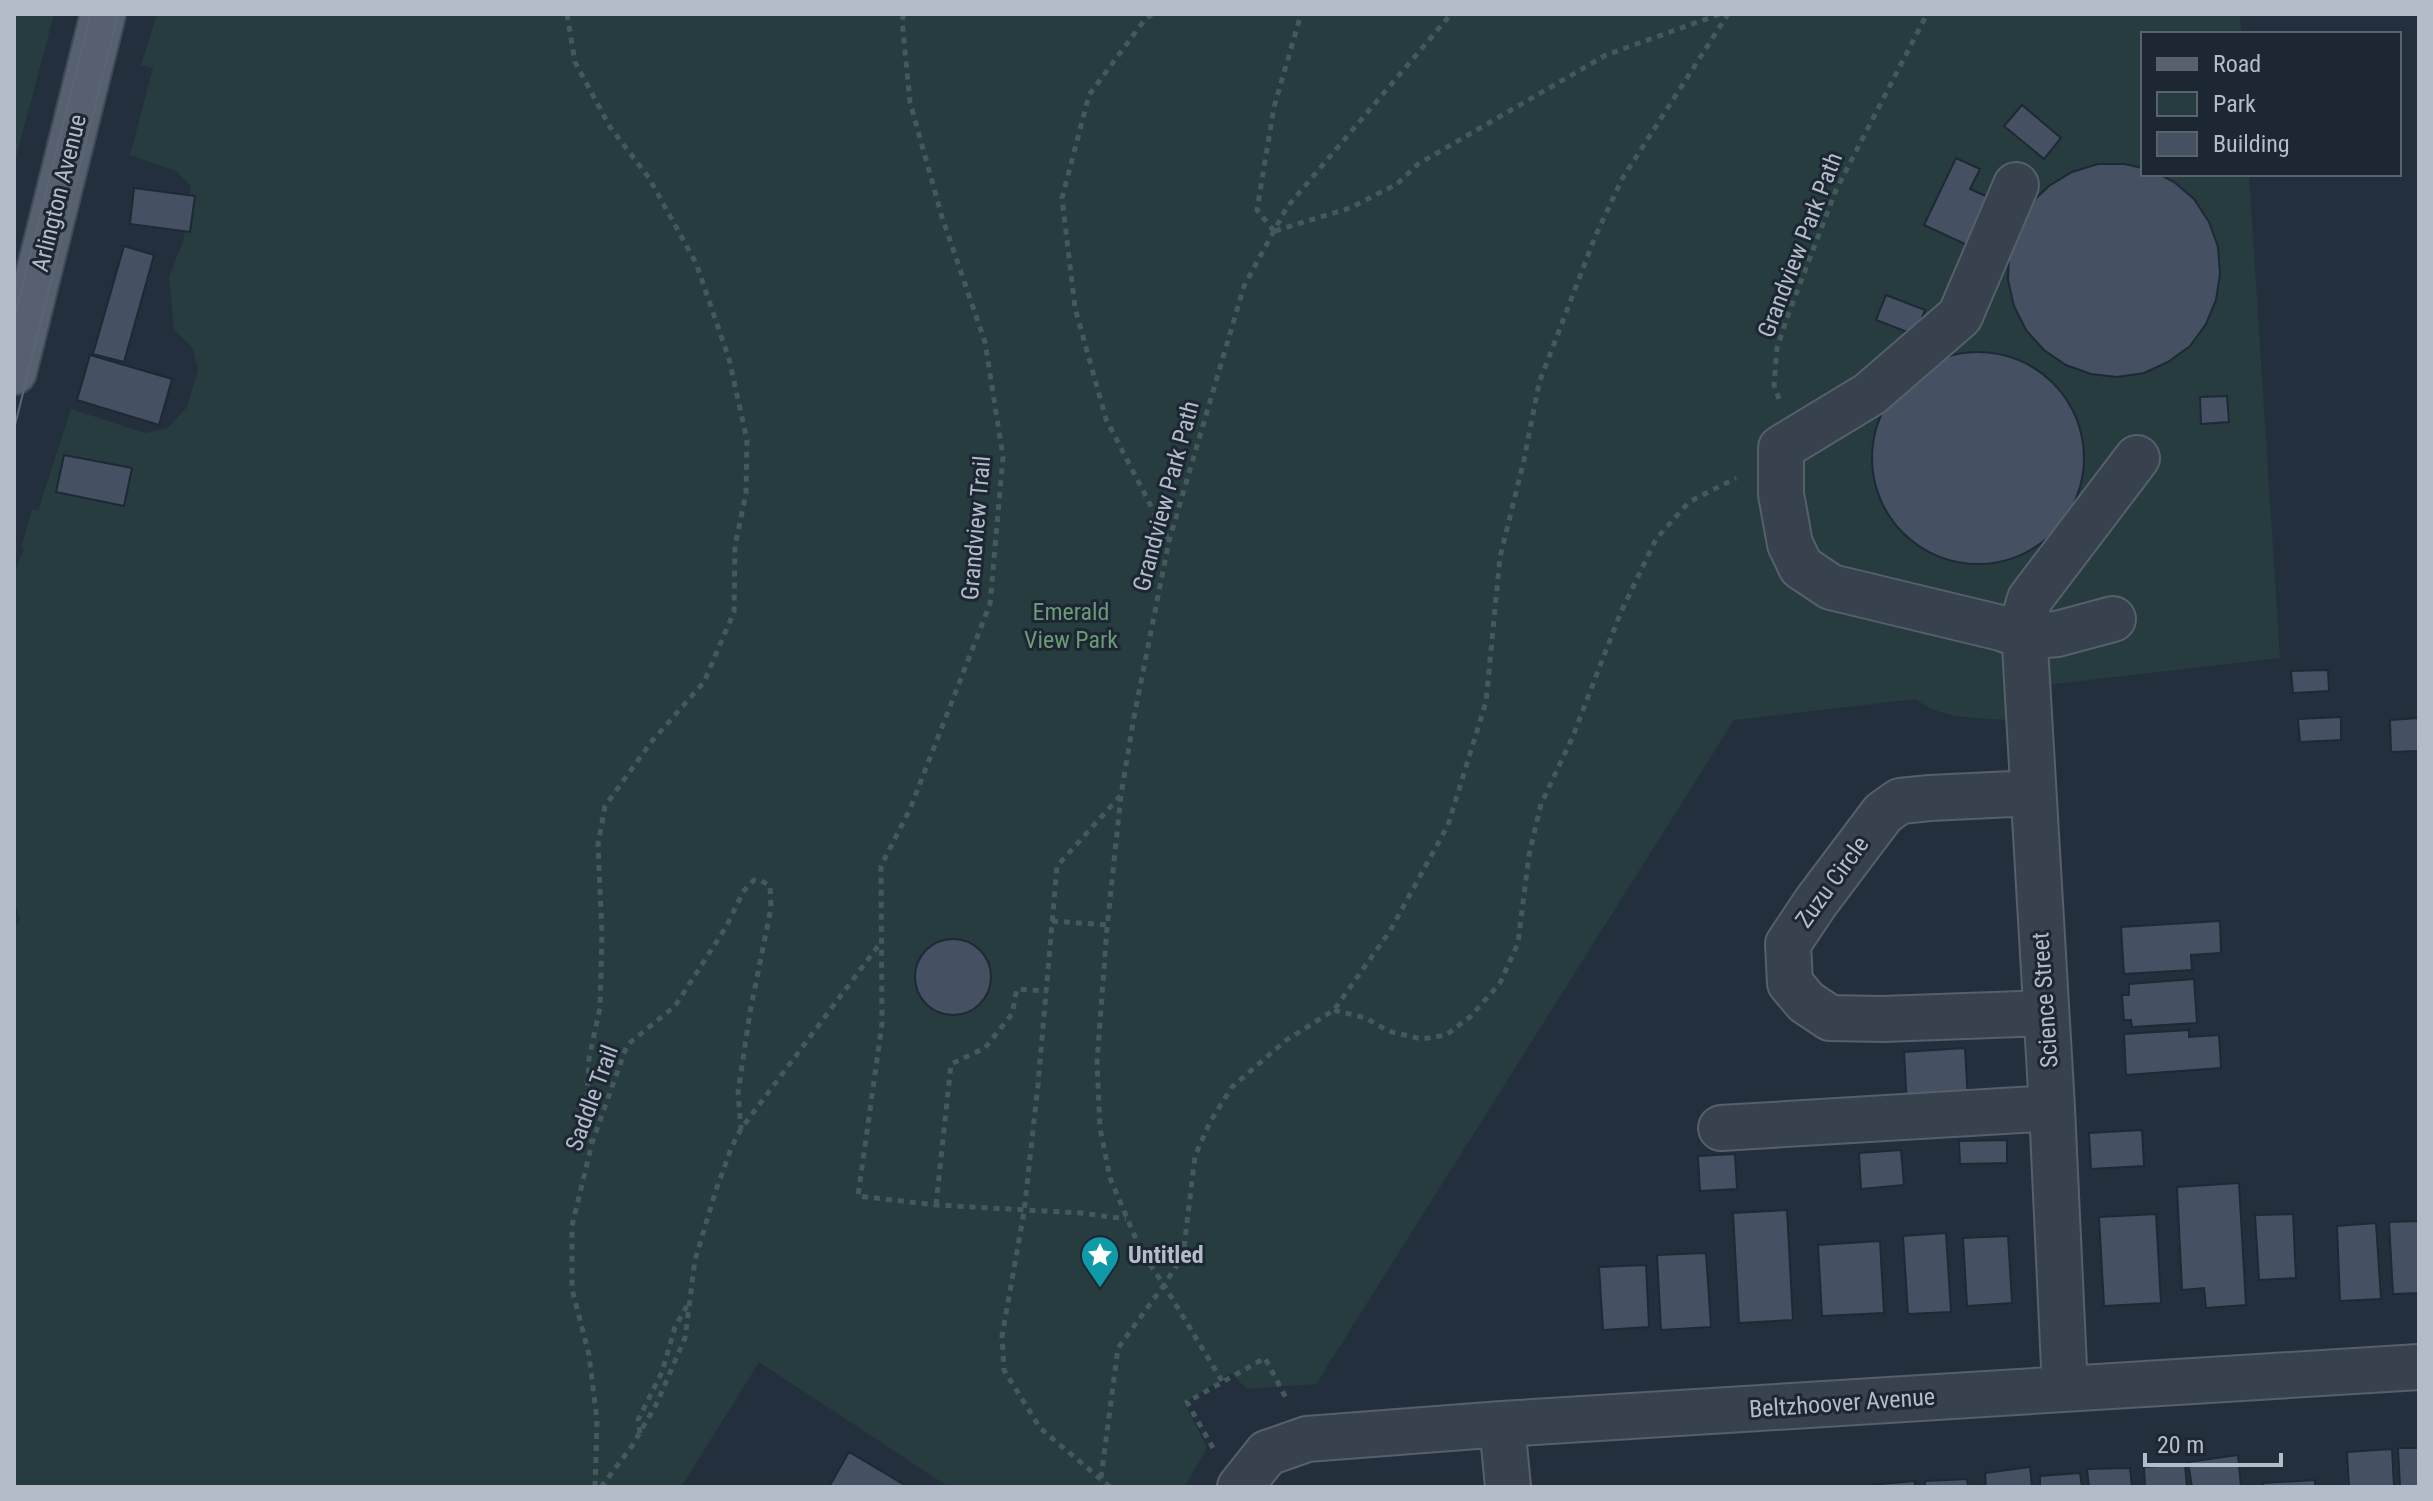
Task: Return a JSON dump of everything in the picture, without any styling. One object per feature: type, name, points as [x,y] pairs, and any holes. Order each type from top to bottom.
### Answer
[{"type":"main road","name":"Arlington Avenue","points":[[14,372],[103,14]]},
{"type":"street","points":[[2016,185],[1960,316],[1870,394],[1781,448],[1781,494],[1790,544],[1801,567],[1831,587],[2001,628],[2026,624],[2057,634],[2113,619]]},
{"type":"street","points":[[2026,624],[2030,599],[2137,458]]},
{"type":"street","name":"Science Street","points":[[2026,624],[2065,1389]]},
{"type":"street","name":"Zuzu Circle","points":[[2033,793],[1900,801],[1883,813],[1788,944],[1790,983],[1806,1002],[1830,1018],[2045,1013]]},
{"type":"street","points":[[1721,1128],[2052,1108]]},
{"type":"street","name":"Beltzhoover Avenue","points":[[1287,1446],[1502,1424],[2419,1367]]},
{"type":"street","points":[[1502,1424],[1508,1487]]},
{"type":"street","points":[[1230,1473],[1287,1446]]},
{"type":"path","points":[[567,14],[575,62],[610,127],[649,178],[696,263],[729,359],[747,440],[746,493],[735,546],[734,612],[704,682],[652,741],[605,806],[598,845],[602,933],[600,1008],[589,1058],[586,1127],[592,1143]]},
{"type":"path","name":"Grandview Trail","points":[[904,14],[902,20],[910,102],[942,217],[985,342],[1003,457],[990,604],[910,809],[881,866],[882,1024],[858,1196],[936,1205]]},
{"type":"path","points":[[1152,14],[1089,95],[1062,198],[1075,308],[1106,419],[1169,541]]},
{"type":"path","points":[[1301,14],[1274,107],[1257,210],[1274,231],[1350,208],[1397,184],[1418,164],[1606,55],[1720,14]]},
{"type":"path","name":"Grandview Park Path","points":[[1222,1381],[1142,1253],[1110,1178],[1100,1128],[1097,1062],[1108,925],[1121,795],[1134,717],[1169,541],[1244,286],[1287,207],[1451,14]]},
{"type":"path","points":[[1101,1478],[1118,1348],[1183,1256],[1195,1156],[1210,1122],[1232,1087],[1285,1041],[1334,1010],[1390,931],[1448,825],[1486,702],[1500,557],[1539,383],[1595,237],[1622,179],[1728,14]]},
{"type":"path","name":"Grandview Park Path","points":[[1781,448],[1787,424],[1774,385],[1777,348],[1788,315],[1836,190],[1927,14]]},
{"type":"path","points":[[1334,1010],[1366,1018],[1388,1031],[1422,1039],[1446,1035],[1471,1016],[1500,983],[1518,943],[1529,855],[1541,804],[1573,736],[1620,614],[1656,539],[1689,502],[1766,466],[1781,448]]},
{"type":"path","points":[[1110,1487],[1040,1428],[1004,1370],[1002,1336],[1024,1212],[1057,866],[1121,795]]},
{"type":"path","name":"Saddle Trail","points":[[598,1487],[597,1421],[589,1355],[572,1289],[572,1226],[592,1143],[627,1045],[675,1006],[726,927],[743,892],[754,880],[760,880],[770,886],[771,908],[750,1012],[738,1093],[741,1129]]},
{"type":"path","points":[[1052,921],[1108,925]]},
{"type":"path","name":"Saddle Trail","points":[[598,1487],[640,1433],[656,1405],[685,1338],[695,1260],[732,1146],[741,1129],[882,941]]},
{"type":"path","points":[[1046,991],[1017,989],[1012,1014],[985,1048],[951,1064],[936,1205],[1081,1213],[1127,1220]]},
{"type":"path","points":[[640,1433],[638,1420],[662,1372],[675,1327],[690,1301]]},
{"type":"path","points":[[1230,1473],[1187,1402],[1265,1358],[1287,1446]]},
{"type":"green space","points":[[14,14],[54,14],[14,165]]},
{"type":"green space","name":"Emerald View Park","points":[[157,14],[2240,14],[2241,32],[2141,32],[2141,176],[2249,176],[2280,658],[2011,689],[2012,706],[2006,720],[1947,714],[1916,699],[1734,720],[1316,1384],[1247,1389],[1231,1373],[1184,1403],[1206,1450],[1184,1487],[949,1487],[759,1362],[681,1487],[14,1487],[14,927],[20,920],[14,899],[14,574],[24,549],[21,548],[32,509],[38,511],[71,409],[145,433],[168,428],[187,407],[198,370],[193,348],[174,330],[169,277],[183,241],[191,186],[176,171],[130,155],[153,68],[141,65]]},
{"type":"building","points":[[2022,105],[2061,138],[2044,159],[2004,126]]},
{"type":"building","points":[[1956,158],[1980,169],[1970,189],[1990,198],[1967,245],[1924,225]]},
{"type":"building","points":[[2098,164],[2124,164],[2141,168],[2141,176],[2163,176],[2194,199],[2209,222],[2218,247],[2220,274],[2216,300],[2206,324],[2190,346],[2168,362],[2144,373],[2117,377],[2091,374],[2066,365],[2044,350],[2026,330],[2014,306],[2008,280],[2009,253],[2030,204],[2049,186],[2072,172]]},
{"type":"building","points":[[134,188],[195,196],[190,232],[130,224]]},
{"type":"building","points":[[124,246],[154,255],[124,362],[93,354]]},
{"type":"building","points":[[1886,295],[1925,310],[1915,335],[1876,320]]},
{"type":"building","points":[[1978,352],[2018,360],[2053,383],[2076,418],[2084,458],[2076,498],[2053,533],[2018,556],[1978,564],[1938,556],[1903,533],[1880,498],[1872,458],[1880,418],[1903,383],[1938,360]]},
{"type":"building","points":[[90,355],[172,379],[159,425],[77,400]]},
{"type":"building","points":[[2227,396],[2229,422],[2201,424],[2200,397]]},
{"type":"building","points":[[64,455],[132,468],[124,506],[56,492]]},
{"type":"building","points":[[2328,670],[2329,691],[2293,693],[2291,671]]},
{"type":"building","points":[[2341,717],[2341,740],[2300,742],[2298,719]]},
{"type":"building","points":[[2419,718],[2419,751],[2391,752],[2390,720]]},
{"type":"building","points":[[2220,921],[2221,953],[2191,955],[2192,970],[2124,974],[2121,927]]},
{"type":"building","points":[[953,939],[967,942],[980,950],[988,963],[991,977],[988,991],[980,1004],[967,1012],[953,1015],[939,1012],[926,1004],[918,991],[915,977],[918,963],[926,950],[939,942]]},
{"type":"building","points":[[2194,979],[2197,1023],[2132,1027],[2131,1020],[2124,1020],[2122,995],[2129,995],[2129,984]]},
{"type":"building","points":[[2189,1030],[2189,1037],[2219,1035],[2221,1068],[2126,1075],[2124,1034]]},
{"type":"building","points":[[1965,1048],[1968,1102],[1907,1105],[1904,1052]]},
{"type":"building","points":[[2142,1130],[2144,1166],[2091,1169],[2089,1133]]},
{"type":"building","points":[[2007,1140],[2007,1163],[1960,1164],[1959,1141]]},
{"type":"building","points":[[1901,1150],[1904,1185],[1861,1189],[1859,1153]]},
{"type":"building","points":[[1735,1154],[1737,1189],[1700,1191],[1698,1156]]},
{"type":"building","points":[[2239,1183],[2246,1305],[2206,1308],[2204,1288],[2182,1290],[2177,1187]]},
{"type":"building","points":[[1787,1210],[1793,1320],[1739,1323],[1733,1213]]},
{"type":"building","points":[[2156,1214],[2161,1303],[2104,1306],[2099,1217]]},
{"type":"building","points":[[2293,1214],[2296,1278],[2259,1280],[2255,1215]]},
{"type":"building","points":[[2419,1221],[2419,1293],[2393,1294],[2389,1222]]},
{"type":"building","points":[[2376,1223],[2381,1299],[2340,1301],[2337,1226]]},
{"type":"building","points":[[1946,1233],[1951,1312],[1908,1314],[1903,1236]]},
{"type":"building","points":[[2008,1236],[2012,1303],[1967,1306],[1963,1238]]},
{"type":"building","points":[[1880,1241],[1884,1313],[1822,1316],[1818,1245]]},
{"type":"building","points":[[1706,1253],[1711,1327],[1661,1330],[1657,1255]]},
{"type":"building","points":[[1646,1265],[1649,1327],[1603,1330],[1599,1267]]},
{"type":"building","points":[[2398,1448],[2419,1448],[2419,1487],[2400,1487]]},
{"type":"building","points":[[2392,1449],[2394,1487],[2349,1487],[2347,1452]]},
{"type":"building","points":[[849,1452],[908,1487],[829,1487]]},
{"type":"building","points":[[2238,1455],[2241,1487],[2192,1487],[2188,1462]]},
{"type":"building","points":[[2185,1464],[2187,1487],[2145,1487],[2144,1467]]},
{"type":"building","points":[[2030,1467],[2032,1487],[1986,1487],[1985,1473]]},
{"type":"building","points":[[2130,1468],[2132,1487],[2089,1487],[2087,1469]]},
{"type":"building","points":[[2080,1473],[2082,1487],[2040,1487],[2040,1476]]},
{"type":"building","points":[[1967,1479],[1968,1487],[1925,1487],[1925,1481]]},
{"type":"building","points":[[2315,1480],[2315,1487],[2263,1487],[2263,1483]]},
{"type":"building","points":[[1915,1481],[1915,1487],[1870,1487],[1870,1485]]},
{"type":"tram line","points":[[14,319],[91,14]]},
{"type":"tram line","points":[[14,429],[118,14]]},
{"type":"place","name":"Untitled","points":[[1100,1289]]}]
